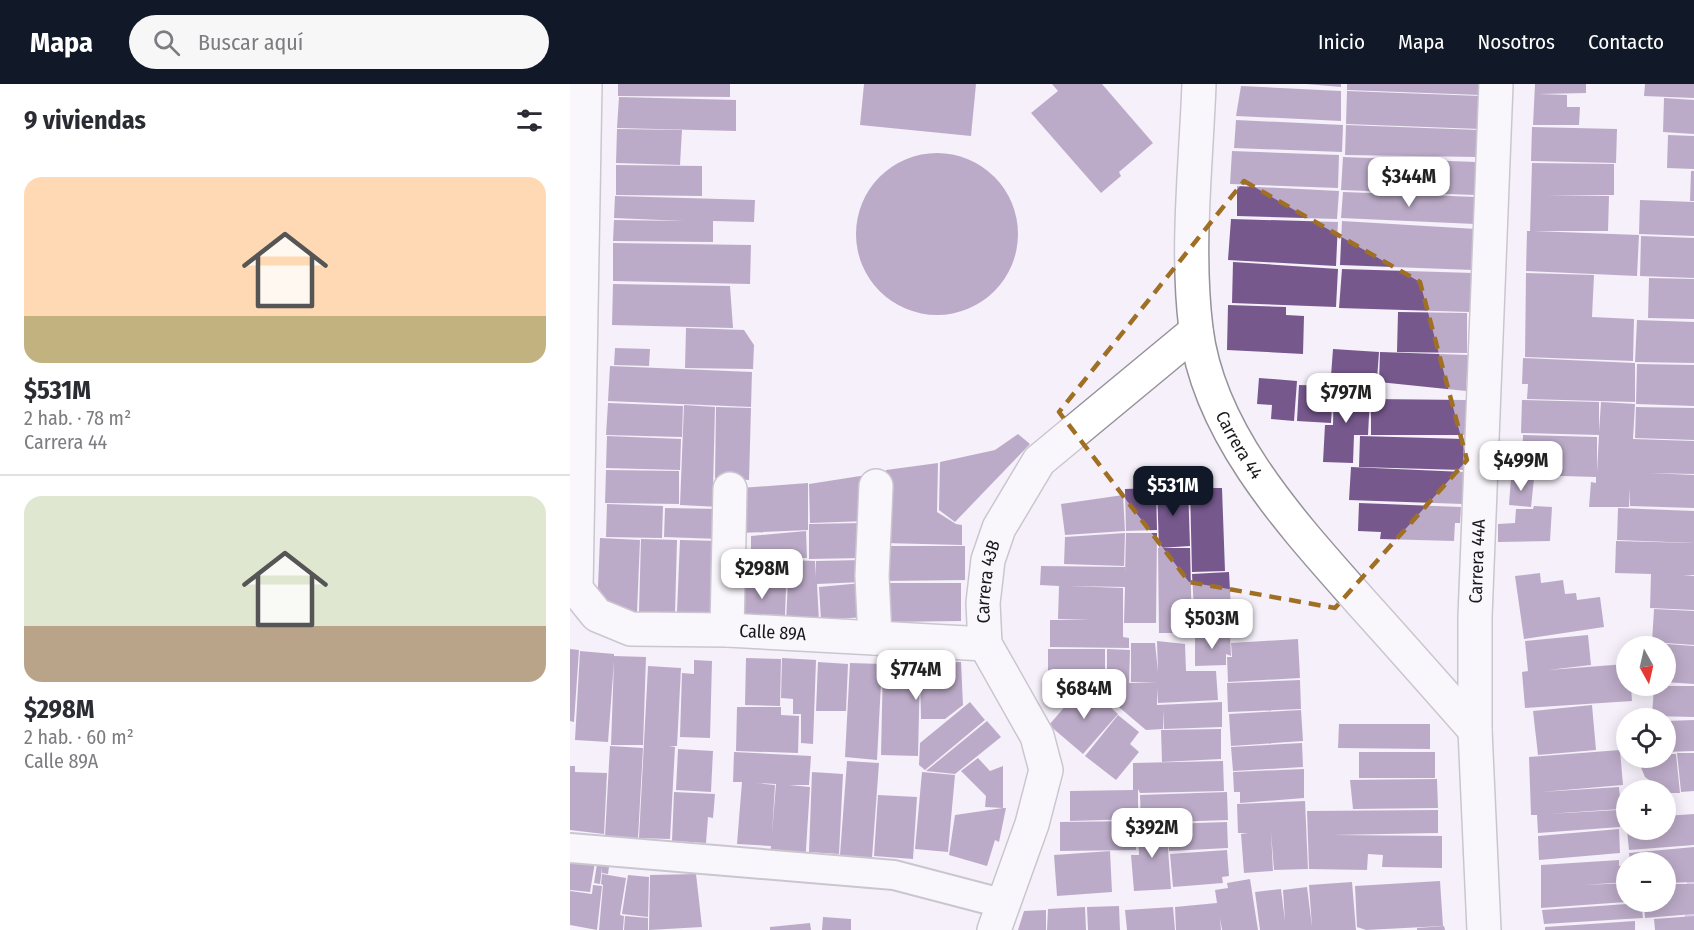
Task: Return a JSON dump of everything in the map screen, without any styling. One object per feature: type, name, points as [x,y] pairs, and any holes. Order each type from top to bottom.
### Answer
[{"type":"street","points":[[575,347],[585,84]]},
{"type":"street","name":"Carrera 44","points":[[1198,84],[1191,280],[1196,331],[1205,371],[1218,410],[1291,524],[1475,730]]},
{"type":"street","name":"Carrera 44A","points":[[1484,930],[1475,730],[1475,616],[1496,84]]},
{"type":"street","name":"Carrera 43B","points":[[1003,908],[1032,824],[1046,770],[1037,736],[985,644],[984,603],[988,561],[999,528],[1039,461],[1196,331]]},
{"type":"street","name":"Calle 89A","points":[[575,347],[576,589],[597,615],[631,629],[727,630],[985,644]]},
{"type":"street","points":[[875,638],[872,576],[876,486]]},
{"type":"street","points":[[727,630],[730,489]]},
{"type":"street","points":[[570,848],[894,875],[1003,908]]},
{"type":"highlighted area","points":[[1244,181],[1420,282],[1467,460],[1335,608],[1189,582],[1059,412]]},
{"type":"building","points":[[618,84],[730,84],[730,97],[618,96]]},
{"type":"building","points":[[864,84],[976,84],[971,136],[860,125]]},
{"type":"building","points":[[1052,84],[1102,84],[1153,143],[1119,172],[1121,176],[1101,193],[1031,113],[1058,91]]},
{"type":"building","points":[[1306,84],[1341,84],[1341,87]]},
{"type":"building","points":[[1347,84],[1481,84],[1480,95],[1347,90]]},
{"type":"building","points":[[1535,84],[1586,84],[1586,93],[1539,94],[1567,95],[1567,107],[1580,107],[1579,125],[1533,125]]},
{"type":"building","points":[[1645,84],[1694,84],[1694,98],[1644,96]]},
{"type":"building","points":[[1241,86],[1341,91],[1341,121],[1236,116]]},
{"type":"building","points":[[1347,91],[1481,96],[1480,129],[1346,124]]},
{"type":"building","points":[[619,97],[736,100],[736,131],[617,128]]},
{"type":"building","points":[[1664,98],[1694,100],[1694,134],[1663,132]]},
{"type":"building","points":[[1236,120],[1343,125],[1342,152],[1234,148]]},
{"type":"building","points":[[1346,125],[1479,130],[1478,157],[1345,155]]},
{"type":"building","points":[[1532,127],[1617,129],[1616,163],[1531,161]]},
{"type":"building","points":[[617,129],[682,130],[680,165],[616,163]]},
{"type":"building","points":[[1668,135],[1694,136],[1694,169],[1667,168]]},
{"type":"building","points":[[1232,151],[1339,155],[1338,188],[1230,184]]},
{"type":"building","points":[[937,153],[953,154],[968,159],[995,176],[1012,203],[1017,218],[1017,250],[1012,265],[995,292],[968,309],[953,314],[937,315],[921,314],[906,309],[879,292],[862,265],[857,250],[856,234],[857,218],[862,203],[879,176],[906,159],[921,154]]},
{"type":"building","points":[[1343,157],[1476,162],[1475,195],[1341,190]]},
{"type":"building","points":[[1532,163],[1614,164],[1614,195],[1547,195],[1609,196],[1608,231],[1534,231],[1639,235],[1637,276],[1526,271]]},
{"type":"building","points":[[616,165],[702,166],[702,196],[616,195]]},
{"type":"building","points":[[1691,171],[1694,171],[1694,201],[1690,201]]},
{"type":"building","points":[[1237,186],[1339,191],[1337,219],[1237,216]]},
{"type":"building","points":[[1343,192],[1477,197],[1475,224],[1341,218]]},
{"type":"building","points":[[615,196],[755,200],[754,222],[713,221],[713,242],[613,241],[614,220],[684,221],[614,218]]},
{"type":"building","points":[[1640,200],[1694,202],[1694,236],[1639,234]]},
{"type":"building","points":[[1231,219],[1338,222],[1336,266],[1228,260]]},
{"type":"building","points":[[1342,221],[1476,229],[1473,270],[1340,265]]},
{"type":"building","points":[[1641,236],[1694,238],[1694,278],[1640,276]]},
{"type":"building","points":[[613,243],[751,245],[750,284],[613,281]]},
{"type":"building","points":[[1233,262],[1338,269],[1336,307],[1232,303]]},
{"type":"building","points":[[1342,269],[1473,273],[1470,312],[1339,308]]},
{"type":"building","points":[[1526,273],[1594,275],[1592,317],[1634,319],[1633,361],[1525,357]]},
{"type":"building","points":[[1649,278],[1694,279],[1694,319],[1648,318]]},
{"type":"building","points":[[613,284],[730,286],[733,328],[612,325]]},
{"type":"building","points":[[1228,305],[1286,307],[1286,315],[1304,316],[1303,354],[1227,350]]},
{"type":"building","points":[[1398,312],[1467,313],[1467,353],[1397,352]]},
{"type":"building","points":[[1637,320],[1694,322],[1694,363],[1635,362]]},
{"type":"building","points":[[686,328],[744,330],[754,345],[753,369],[685,368]]},
{"type":"building","points":[[615,348],[650,349],[649,366],[614,365]]},
{"type":"building","points":[[1333,349],[1379,352],[1377,379],[1331,376]]},
{"type":"building","points":[[1380,352],[1468,355],[1466,391],[1379,382]]},
{"type":"building","points":[[1523,358],[1635,363],[1635,402],[1527,399],[1528,384],[1522,384]]},
{"type":"building","points":[[1637,364],[1694,365],[1694,406],[1636,404]]},
{"type":"building","points":[[610,366],[752,372],[751,407],[608,401]]},
{"type":"building","points":[[1259,378],[1297,381],[1294,421],[1271,419],[1272,405],[1257,404]]},
{"type":"building","points":[[1299,385],[1333,386],[1331,423],[1297,421]]},
{"type":"building","points":[[1334,385],[1358,386],[1357,395],[1370,395],[1368,435],[1354,435],[1353,463],[1323,462],[1325,425],[1333,425]]},
{"type":"building","points":[[1371,399],[1466,400],[1466,435],[1371,435]]},
{"type":"building","points":[[1522,400],[1599,402],[1599,432],[1601,402],[1635,404],[1633,439],[1694,441],[1694,474],[1650,473],[1694,475],[1694,508],[1630,506],[1630,488],[1629,507],[1589,507],[1591,482],[1596,483],[1596,477],[1527,475],[1528,470],[1522,469],[1523,435],[1597,437],[1597,472],[1599,435],[1521,433]]},
{"type":"building","points":[[608,403],[683,406],[682,437],[606,435]]},
{"type":"building","points":[[684,405],[715,407],[713,488],[721,488],[720,507],[680,505]]},
{"type":"building","points":[[716,407],[751,408],[749,480],[715,478]]},
{"type":"building","points":[[1636,407],[1694,408],[1694,440],[1635,438]]},
{"type":"building","points":[[1018,434],[1030,444],[955,522],[939,510],[940,462],[995,450]]},
{"type":"building","points":[[607,436],[681,439],[680,470],[606,468]]},
{"type":"building","points":[[1360,436],[1464,439],[1463,470],[1359,467]]},
{"type":"building","points":[[938,463],[937,512],[956,524],[962,525],[962,545],[884,543],[882,510],[886,470]]},
{"type":"building","points":[[1351,467],[1464,472],[1463,504],[1349,500]]},
{"type":"building","points":[[606,470],[679,471],[679,504],[605,503]]},
{"type":"building","points":[[873,474],[867,521],[810,523],[809,484]]},
{"type":"building","points":[[1511,478],[1534,479],[1531,507],[1509,505]]},
{"type":"building","points":[[808,483],[808,530],[739,533],[740,488]]},
{"type":"building","points":[[1188,486],[1190,546],[1159,548],[1157,487]]},
{"type":"building","points":[[1156,488],[1157,530],[1126,531],[1125,489]]},
{"type":"building","points":[[1190,488],[1222,488],[1225,571],[1192,572]]},
{"type":"building","points":[[1123,495],[1125,531],[1065,535],[1061,504]]},
{"type":"building","points":[[1359,503],[1461,507],[1460,523],[1455,523],[1454,541],[1380,539],[1381,532],[1358,531]]},
{"type":"building","points":[[607,504],[663,506],[662,538],[606,537]]},
{"type":"building","points":[[1534,506],[1552,507],[1550,541],[1498,542],[1498,524],[1515,523],[1516,509],[1533,509]]},
{"type":"building","points":[[665,508],[720,509],[719,539],[664,537]]},
{"type":"building","points":[[1618,508],[1694,511],[1694,543],[1617,540]]},
{"type":"building","points":[[862,523],[863,558],[809,559],[809,524]]},
{"type":"building","points":[[806,531],[807,558],[751,556],[751,536]]},
{"type":"building","points":[[1125,533],[1124,566],[1064,564],[1065,537]]},
{"type":"building","points":[[1126,533],[1157,533],[1156,623],[1124,623],[1125,587],[1068,586],[1123,588],[1123,637],[1129,638],[1129,648],[1050,647],[1050,620],[1090,620],[1058,619],[1059,586],[1040,585],[1041,566],[1125,567],[1125,574]]},
{"type":"building","points":[[600,538],[640,540],[637,612],[597,610]]},
{"type":"building","points":[[641,539],[677,540],[675,614],[639,612]]},
{"type":"building","points":[[680,540],[720,541],[717,614],[677,612]]},
{"type":"building","points":[[1616,541],[1694,543],[1694,575],[1683,575],[1694,576],[1694,610],[1650,608],[1651,574],[1615,573]]},
{"type":"building","points":[[885,546],[965,546],[965,580],[885,581]]},
{"type":"building","points":[[1158,548],[1190,548],[1192,633],[1159,633]]},
{"type":"building","points":[[739,557],[787,559],[787,586],[738,585]]},
{"type":"building","points":[[789,560],[815,561],[816,577],[816,561],[862,560],[863,582],[817,584],[819,621],[786,622]]},
{"type":"building","points":[[1229,572],[1232,627],[1195,629],[1192,574]]},
{"type":"building","points":[[1540,573],[1541,583],[1563,580],[1565,594],[1576,593],[1577,600],[1600,597],[1604,627],[1524,639],[1515,576]]},
{"type":"building","points":[[862,583],[865,617],[821,620],[819,587]]},
{"type":"building","points":[[885,583],[961,583],[961,621],[885,622]]},
{"type":"building","points":[[740,586],[786,587],[785,615],[739,614]]},
{"type":"building","points":[[1654,609],[1694,611],[1694,645],[1676,644],[1676,636],[1652,636]]},
{"type":"building","points":[[1230,635],[1231,656],[1226,654],[1226,665],[1195,666],[1195,637]]},
{"type":"building","points":[[1588,635],[1591,665],[1548,670],[1616,665],[1616,696],[1632,696],[1632,701],[1525,708],[1522,672],[1528,671],[1525,641]]},
{"type":"building","points":[[1298,639],[1300,678],[1228,682],[1227,657],[1232,657],[1231,643]]},
{"type":"building","points":[[1157,641],[1185,644],[1186,671],[1216,671],[1218,700],[1158,703],[1157,688],[1157,705],[1222,702],[1222,727],[1164,729],[1163,710],[1163,729],[1146,730],[1094,686],[1097,683],[1107,683],[1107,649],[1130,650],[1129,683],[1157,683],[1131,682],[1131,643],[1155,643],[1158,672]]},
{"type":"building","points":[[1676,645],[1694,646],[1694,684],[1676,683]]},
{"type":"building","points":[[570,649],[579,650],[574,722],[570,721]]},
{"type":"building","points":[[1048,649],[1105,649],[1105,681],[1048,681]]},
{"type":"building","points":[[580,651],[614,654],[614,656],[646,657],[643,745],[611,745],[614,661],[608,742],[575,740]]},
{"type":"building","points":[[746,658],[781,659],[780,706],[745,705]]},
{"type":"building","points":[[782,658],[816,660],[813,744],[801,743],[801,714],[793,714],[793,699],[781,698]]},
{"type":"building","points":[[694,660],[712,661],[710,738],[680,737],[682,673],[694,674]]},
{"type":"building","points":[[818,662],[848,664],[846,711],[816,711]]},
{"type":"building","points":[[961,662],[963,705],[945,719],[921,719],[920,670],[918,756],[881,755],[883,663]]},
{"type":"building","points":[[850,663],[882,664],[877,760],[845,757]]},
{"type":"building","points":[[648,666],[681,668],[677,746],[669,746],[675,747],[670,839],[639,838]]},
{"type":"building","points":[[1300,680],[1301,709],[1228,712],[1227,683]]},
{"type":"building","points":[[1676,686],[1694,686],[1694,717],[1676,717],[1676,708],[1653,708],[1653,696],[1676,696]]},
{"type":"building","points":[[1087,687],[1118,714],[1083,754],[1049,725],[1074,696],[1077,699]]},
{"type":"building","points":[[970,702],[985,720],[925,770],[919,765],[920,743]]},
{"type":"building","points":[[1592,705],[1596,750],[1538,755],[1533,711]]},
{"type":"building","points":[[737,707],[781,707],[781,715],[799,716],[798,753],[736,751]]},
{"type":"building","points":[[1301,710],[1303,741],[1231,746],[1229,714]]},
{"type":"building","points":[[1118,715],[1139,732],[1130,744],[1139,752],[1116,780],[1085,756]]},
{"type":"building","points":[[1694,720],[1694,751],[1676,752],[1676,721]]},
{"type":"building","points":[[987,721],[1001,737],[955,774],[926,771]]},
{"type":"building","points":[[1339,724],[1430,724],[1430,749],[1338,748]]},
{"type":"building","points":[[1221,729],[1221,759],[1162,762],[1161,730]]},
{"type":"building","points":[[1302,743],[1303,767],[1233,771],[1231,747]]},
{"type":"building","points":[[610,746],[643,748],[638,838],[605,836]]},
{"type":"building","points":[[678,749],[713,751],[711,792],[676,790]]},
{"type":"building","points":[[1616,750],[1616,768],[1622,768],[1623,780],[1616,780],[1616,786],[1541,792],[1616,787],[1616,809],[1547,814],[1616,810],[1616,827],[1538,833],[1537,815],[1531,815],[1529,757]]},
{"type":"building","points":[[734,752],[811,756],[809,785],[789,785],[810,787],[805,865],[770,862],[771,846],[737,844],[742,782],[733,782]],"holes":[[[756,783],[776,784],[772,834],[775,785]]]},
{"type":"building","points":[[1359,752],[1435,752],[1435,778],[1359,778]]},
{"type":"building","points":[[1677,753],[1694,753],[1694,791],[1681,792]]},
{"type":"building","points":[[1676,754],[1680,793],[1676,793],[1676,780],[1649,780],[1641,768],[1676,768]]},
{"type":"building","points":[[978,758],[990,771],[1003,766],[1003,808],[985,807],[986,796],[961,771]]},
{"type":"building","points":[[847,761],[879,763],[872,858],[840,855]]},
{"type":"building","points":[[1223,761],[1224,791],[1140,793],[1138,789],[1138,819],[1070,821],[1070,791],[1133,790],[1133,763]]},
{"type":"building","points":[[570,766],[575,766],[575,772],[607,773],[604,834],[570,830]]},
{"type":"building","points":[[1304,769],[1304,798],[1240,803],[1240,792],[1234,792],[1233,772]]},
{"type":"building","points":[[812,772],[843,774],[839,854],[809,852]]},
{"type":"building","points":[[922,772],[955,775],[948,852],[915,849]]},
{"type":"building","points":[[1437,779],[1438,808],[1353,809],[1350,780]]},
{"type":"building","points":[[674,792],[715,794],[713,818],[708,817],[706,843],[672,841]]},
{"type":"building","points":[[1227,792],[1228,820],[1141,823],[1140,795]]},
{"type":"building","points":[[878,795],[917,797],[913,859],[874,856]]},
{"type":"building","points":[[1305,801],[1308,869],[1274,870],[1271,832],[1273,871],[1244,873],[1241,834],[1248,833],[1238,833],[1237,804]]},
{"type":"building","points":[[1006,808],[999,842],[995,840],[987,866],[949,855],[955,815]]},
{"type":"building","points":[[1438,810],[1438,833],[1333,835],[1442,836],[1442,868],[1382,867],[1383,855],[1368,854],[1367,870],[1309,869],[1307,811]]},
{"type":"building","points":[[1694,814],[1694,845],[1629,850],[1628,840],[1676,840],[1676,815]]},
{"type":"building","points":[[1136,821],[1136,850],[1060,851],[1060,822]]},
{"type":"building","points":[[1227,822],[1228,848],[1169,851],[1168,824]]},
{"type":"building","points":[[1166,823],[1171,889],[1134,891],[1131,855],[1139,855],[1138,825]]},
{"type":"building","points":[[1616,829],[1616,840],[1619,840],[1620,852],[1539,860],[1538,836]]},
{"type":"building","points":[[1694,847],[1694,882],[1676,883],[1676,852],[1640,852]]},
{"type":"building","points":[[1227,850],[1229,876],[1222,877],[1223,883],[1173,887],[1170,854]]},
{"type":"building","points":[[1110,851],[1112,892],[1057,896],[1054,855]]},
{"type":"building","points":[[596,856],[590,892],[570,890],[570,861]]},
{"type":"building","points":[[598,858],[610,860],[608,874],[602,873],[602,868],[600,884],[594,883]]},
{"type":"building","points":[[1616,860],[1616,883],[1585,885],[1616,883],[1616,903],[1541,908],[1541,865]]},
{"type":"building","points":[[602,874],[626,878],[620,915],[624,916],[623,930],[599,930]]},
{"type":"building","points":[[696,874],[702,927],[649,930],[650,875]]},
{"type":"building","points":[[628,875],[649,877],[648,917],[622,914]]},
{"type":"building","points":[[1250,879],[1258,930],[1222,930],[1220,918],[1221,930],[1176,930],[1175,907],[1217,903],[1215,890],[1228,888],[1227,883]]},
{"type":"building","points":[[1440,881],[1443,926],[1366,930],[1357,927],[1355,886]]},
{"type":"building","points":[[1352,882],[1356,930],[1260,930],[1255,892],[1281,889],[1285,921],[1283,890],[1307,887],[1312,927],[1309,885]]},
{"type":"building","points":[[1676,884],[1694,884],[1694,914],[1645,918],[1645,912],[1676,912]]},
{"type":"building","points":[[593,885],[602,886],[597,930],[570,925],[570,891],[592,894]]},
{"type":"building","points":[[1616,905],[1616,912],[1642,912],[1643,918],[1544,924],[1542,910]]},
{"type":"building","points":[[1119,906],[1120,930],[1088,930],[1087,907]]},
{"type":"building","points":[[1085,907],[1086,930],[1047,930],[1048,909]]},
{"type":"building","points":[[1173,907],[1175,930],[1127,930],[1125,910]]},
{"type":"building","points":[[1046,910],[1046,930],[1018,930],[1024,911]]},
{"type":"building","points":[[625,916],[648,918],[648,930],[624,930]]},
{"type":"building","points":[[1694,916],[1694,930],[1655,930],[1654,919]]},
{"type":"building","points":[[823,917],[851,919],[851,930],[822,930]]},
{"type":"building","points":[[1635,921],[1635,930],[1545,930],[1545,927]]},
{"type":"building","points":[[810,923],[811,930],[770,930],[770,927]]},
{"type":"building","points":[[1444,926],[1445,930],[1417,930],[1417,928]]},
{"type":"waterway","points":[[1689,930],[1693,867]]}]
